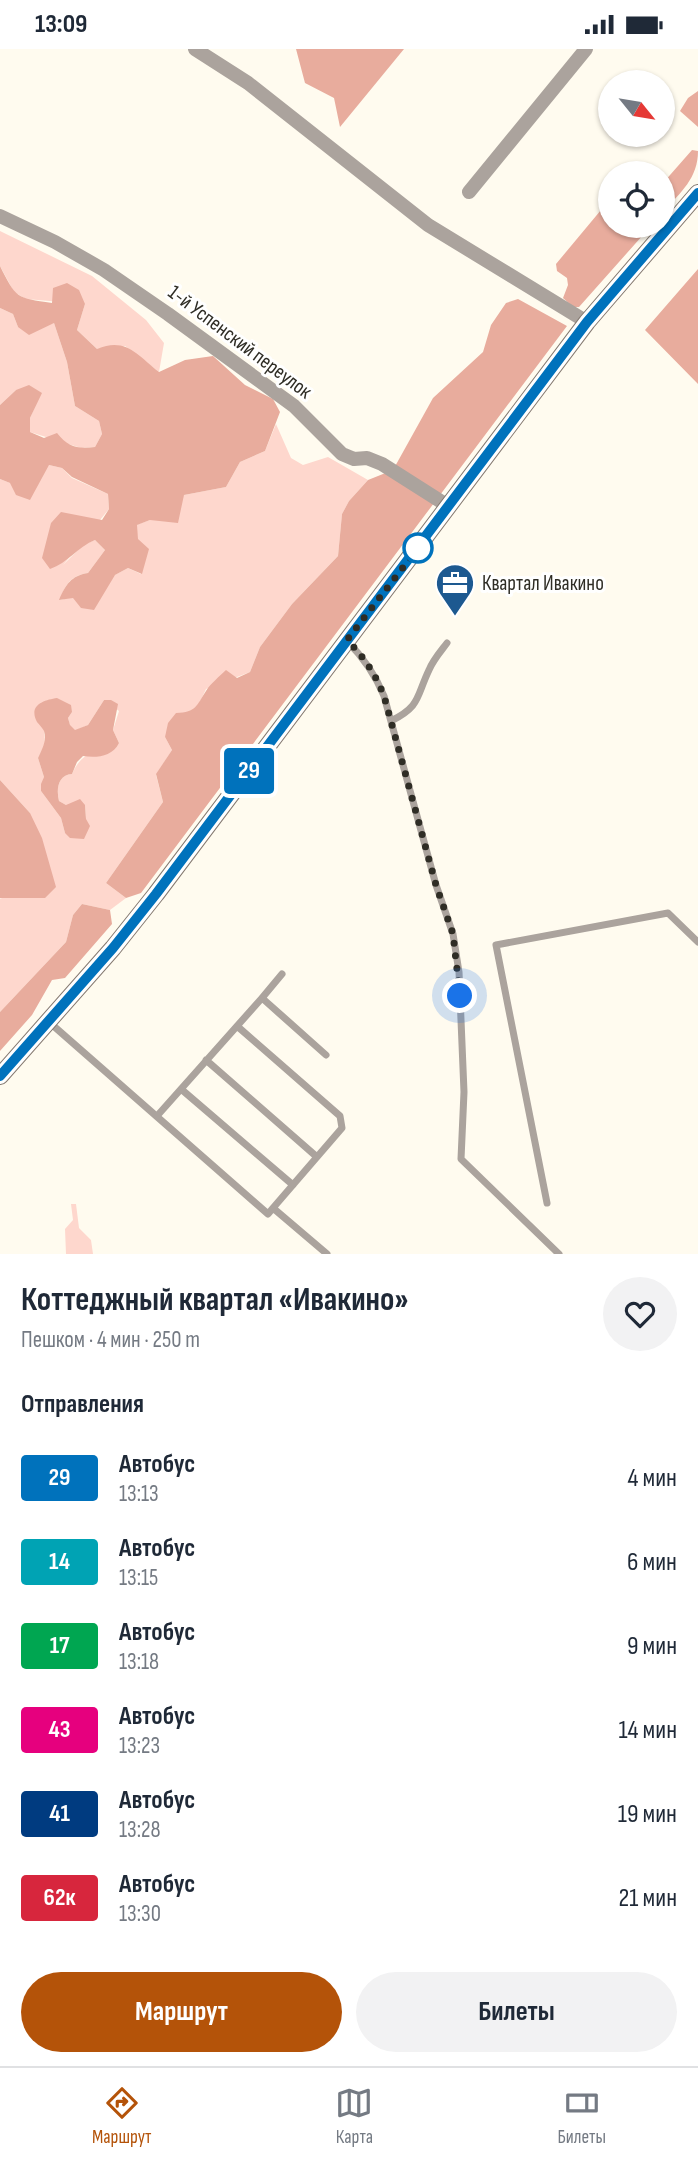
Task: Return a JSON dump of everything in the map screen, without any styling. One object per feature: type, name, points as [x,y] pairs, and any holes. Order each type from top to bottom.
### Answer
[{"type":"main road","points":[[0,1076],[113,948],[156,894],[587,322],[698,193]]},
{"type":"street","points":[[195,49],[248,83],[428,225],[587,322]]},
{"type":"street","points":[[469,192],[586,49]]},
{"type":"street","name":"1-й Успенский переулок","points":[[0,216],[55,242],[104,270],[168,314],[294,406],[342,454],[382,464],[448,506]]},
{"type":"lane","points":[[347,640],[375,675],[391,721],[436,885],[453,934],[459,972],[464,1092],[461,1159],[559,1254]]},
{"type":"lane","points":[[391,721],[407,713],[422,691],[431,666],[447,643]]},
{"type":"lane","points":[[547,1203],[496,945],[668,913],[698,942]]},
{"type":"lane","points":[[156,1116],[282,974]]},
{"type":"lane","points":[[262,998],[326,1055]]},
{"type":"lane","points":[[48,1021],[268,1214],[342,1128],[340,1116],[237,1026]]},
{"type":"lane","points":[[206,1060],[317,1157]]},
{"type":"lane","points":[[181,1089],[293,1185]]},
{"type":"lane","points":[[273,1207],[327,1254]]},
{"type":"shaded area","points":[[296,49],[404,49],[340,127],[334,98],[305,83]]},
{"type":"shaded area","points":[[698,91],[698,127],[680,111],[688,98]]},
{"type":"shaded area","points":[[692,150],[698,151],[692,177],[675,199],[675,169]]},
{"type":"shaded area","points":[[598,214],[598,238],[640,238],[579,307],[573,307],[563,298],[568,285],[567,278],[557,271],[556,264]]},
{"type":"shaded area","points":[[0,231],[92,276],[146,320],[164,343],[159,372],[125,346],[97,349],[77,330],[85,304],[26,299],[14,292],[0,266]]},
{"type":"shaded area","points":[[0,266],[10,285],[24,298],[52,303],[53,288],[67,283],[79,290],[85,304],[77,330],[97,349],[116,345],[124,347],[159,372],[185,360],[213,356],[245,385],[273,399],[280,412],[265,451],[240,462],[226,487],[184,495],[178,523],[150,520],[137,525],[138,539],[149,549],[142,574],[128,568],[115,575],[94,610],[81,608],[73,598],[59,600],[70,582],[77,576],[88,573],[105,550],[95,540],[50,569],[42,558],[51,523],[61,512],[102,520],[109,509],[108,494],[72,477],[62,468],[49,465],[30,500],[16,495],[10,483],[0,479],[0,405],[16,390],[29,385],[42,393],[30,418],[30,432],[44,438],[57,433],[69,444],[83,448],[95,447],[102,434],[99,421],[75,406],[67,362],[54,323],[29,335],[18,327],[13,314],[0,308]]},
{"type":"shaded area","points":[[698,269],[698,384],[645,330]]},
{"type":"shaded area","points":[[518,299],[567,326],[141,893],[126,898],[106,883],[163,802],[156,774],[172,750],[165,737],[168,723],[176,713],[195,707],[210,685],[226,670],[237,678],[250,672],[260,647],[292,604],[338,556],[342,514],[349,501],[368,480],[393,470],[433,398],[483,352],[491,325],[506,303]]},
{"type":"shaded area","points":[[0,308],[13,314],[18,327],[54,323],[67,362],[75,406],[99,421],[102,434],[95,447],[81,448],[30,432],[30,418],[41,393],[16,390],[0,405]]},
{"type":"shaded area","points":[[276,424],[291,458],[303,465],[328,457],[368,480],[349,501],[342,514],[338,556],[292,604],[260,647],[250,672],[206,689],[199,704],[165,737],[172,750],[156,775],[163,802],[106,883],[126,898],[110,910],[82,904],[73,915],[66,942],[0,1012],[0,898],[30,813],[0,780],[0,479],[10,483],[49,465],[62,468],[72,478],[108,494],[109,509],[63,565],[83,545],[95,540],[105,550],[88,573],[70,581],[60,600],[73,597],[128,568],[141,574],[136,525],[150,520],[184,495],[226,487],[240,462],[265,451]],"holes":[[[104,700],[119,711],[113,730],[119,743],[85,756],[72,774],[59,783],[59,801],[66,805],[85,805],[86,819],[65,833],[61,818],[41,791],[44,777],[38,758],[45,745],[44,731],[72,712],[68,718],[75,731],[88,725]]]},
{"type":"shaded area","points":[[57,698],[71,705],[72,712],[68,718],[75,730],[88,725],[104,700],[118,704],[113,730],[119,743],[116,748],[103,755],[83,756],[72,774],[59,783],[59,801],[66,805],[80,799],[85,805],[86,819],[90,826],[84,839],[70,838],[65,833],[61,818],[41,791],[44,777],[38,758],[45,735],[34,711],[39,704]]},
{"type":"shaded area","points":[[0,780],[30,813],[42,838],[56,887],[45,898],[0,898]]},
{"type":"shaded area","points":[[82,904],[110,910],[112,924],[65,978],[52,980],[32,1015],[0,1051],[0,1012],[66,942],[73,915]]},
{"type":"shaded area","points":[[71,1204],[76,1204],[79,1228],[91,1240],[93,1254],[66,1254],[65,1229],[73,1220]]},
{"type":"bus line","name":"29","points":[[0,1076],[113,948],[156,894],[587,322],[698,193]]},
{"type":"place","name":"Квартал Ивакино","points":[[455,617]]},
{"type":"route","points":[[418,548],[347,640],[375,675],[384,696],[436,885],[453,934],[460,996]]}]
